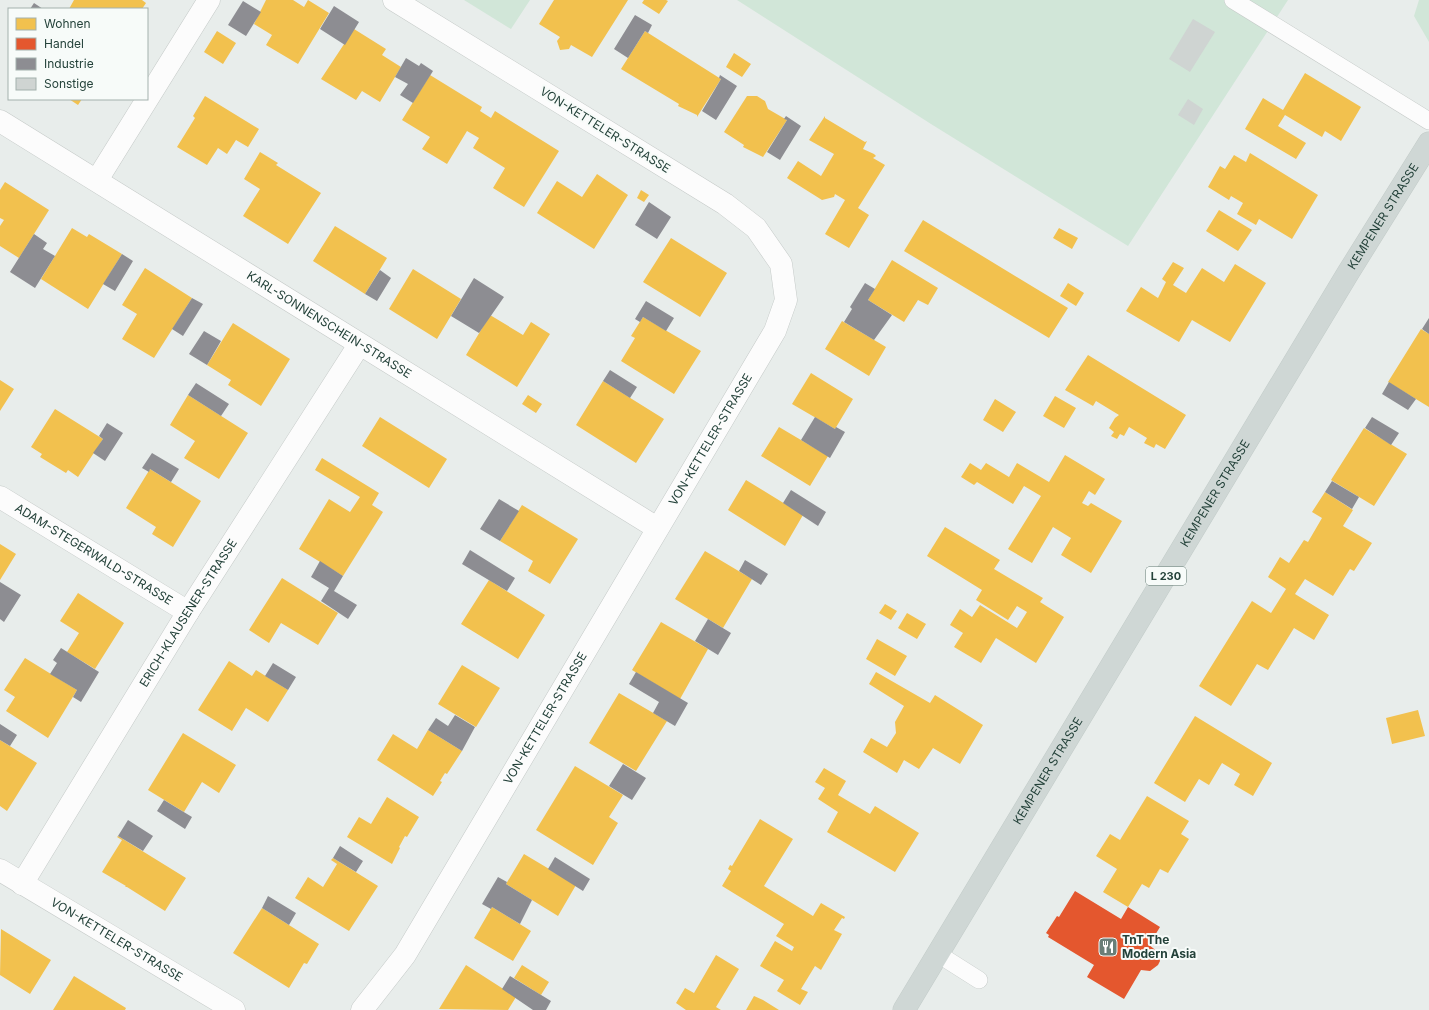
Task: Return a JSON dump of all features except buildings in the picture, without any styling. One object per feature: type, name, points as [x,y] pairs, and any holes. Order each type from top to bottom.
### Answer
[{"type":"main road","name":"KEMPENER STRASSE","points":[[904,1010],[1344,280],[1429,142]]},
{"type":"street","points":[[148,98],[209,0]]},
{"type":"street","name":"VON-KETTELER-STRASSE","points":[[362,1010],[405,955],[775,331],[786,300],[782,264],[756,228],[725,204],[394,0]]},
{"type":"street","points":[[97,180],[147,100]]},
{"type":"street","name":"KARL-SONNENSCHEIN-STRASSE","points":[[0,121],[657,528]]},
{"type":"street","name":"ERICH-KLAUSENER-STRASSE","points":[[22,884],[188,612],[360,345]]},
{"type":"street","name":"ADAM-STEGERWALD-STRASSE","points":[[0,497],[188,612]]},
{"type":"street","name":"VON-KETTELER-STRASSE","points":[[0,870],[234,1010]]},
{"type":"lane","points":[[1233,0],[1429,121]]},
{"type":"lane","points":[[938,954],[979,980]]},
{"type":"green space","points":[[464,0],[530,0],[511,29]]},
{"type":"green space","points":[[737,0],[1288,0],[1128,246],[931,124]]},
{"type":"green space","points":[[1419,0],[1429,0],[1429,42],[1414,16]]},
{"type":"place","name":"TnT The Modern Asia","points":[[1108,947]]}]
